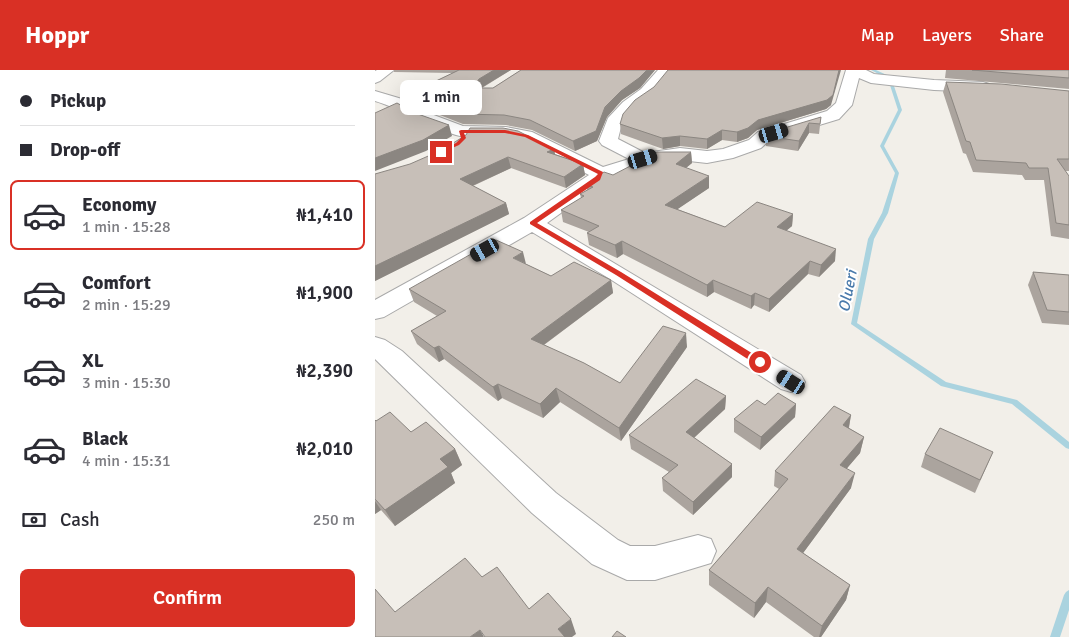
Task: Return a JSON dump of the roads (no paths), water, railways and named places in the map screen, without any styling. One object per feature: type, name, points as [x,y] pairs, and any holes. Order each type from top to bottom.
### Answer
[{"type":"street","points":[[643,159],[608,140],[614,122],[629,105],[647,92],[666,70]]},
{"type":"street","points":[[375,96],[395,102],[425,118],[461,131],[505,132],[526,136],[601,173],[623,169],[643,159],[661,154],[707,157],[726,154],[755,144],[765,136],[833,115],[844,105],[853,70],[871,78],[893,79],[934,86],[998,88]]},
{"type":"street","points":[[449,148],[464,138],[461,131]]},
{"type":"street","points":[[375,311],[532,223],[597,178],[601,173]]},
{"type":"street","points":[[532,223],[618,274],[791,382]]},
{"type":"street","points":[[375,346],[391,358],[544,503],[605,552],[627,564],[655,563],[698,551]]},
{"type":"waterway","name":"Olueri","points":[[873,70],[890,78],[900,110],[882,146],[897,173],[885,213],[871,239],[854,324],[944,384],[1014,402],[1069,446]]},
{"type":"waterway","points":[[1055,637],[1069,595]]}]
